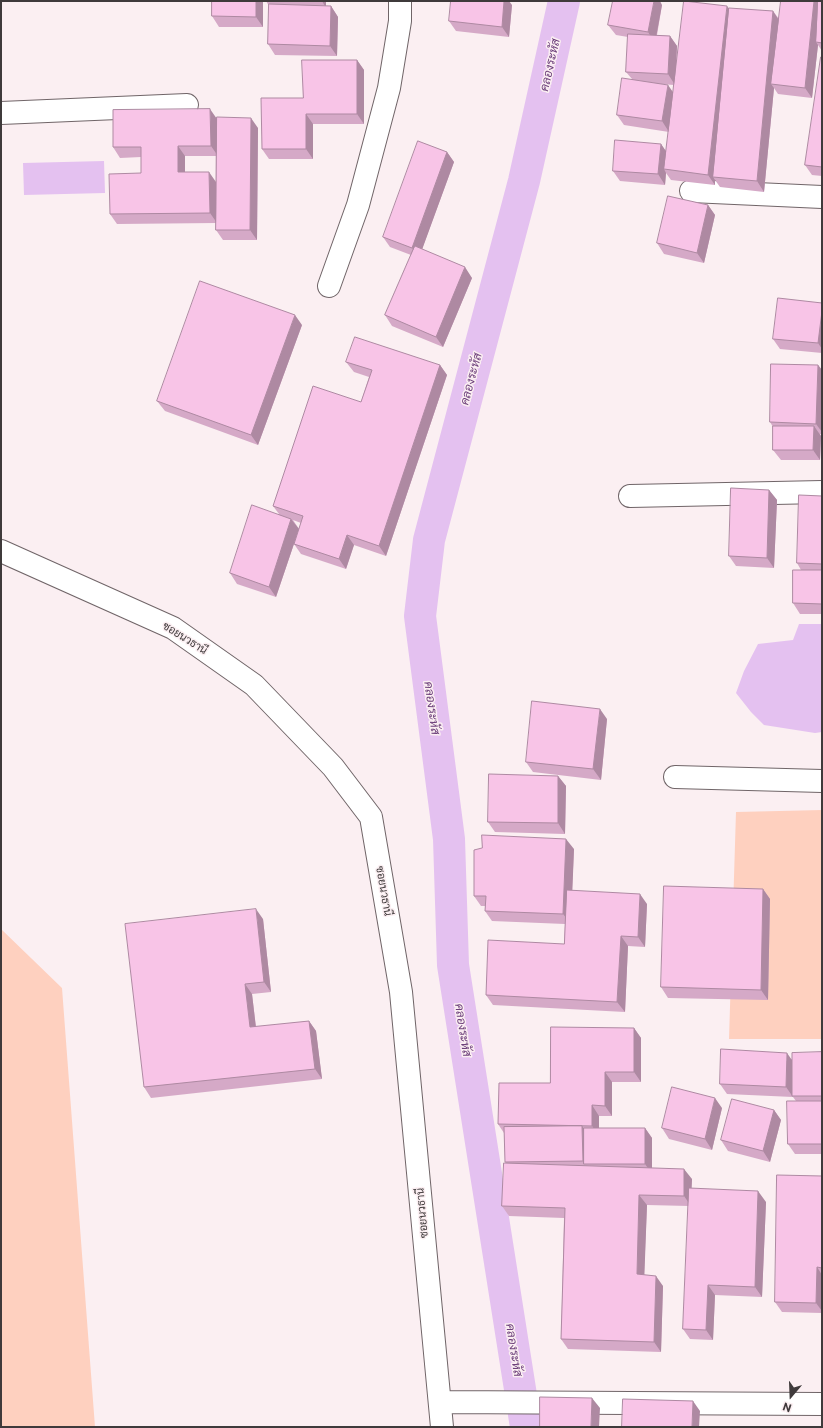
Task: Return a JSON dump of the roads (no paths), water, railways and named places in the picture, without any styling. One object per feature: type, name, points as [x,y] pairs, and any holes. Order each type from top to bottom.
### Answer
[{"type":"street","points":[[329,286],[358,205],[389,88],[400,21],[400,1]]},
{"type":"street","points":[[1,113],[187,105]]},
{"type":"street","points":[[691,191],[822,197]]},
{"type":"street","points":[[630,496],[822,492]]},
{"type":"street","name":"ซอยนวธานี","points":[[1,552],[173,628],[254,685],[333,767],[371,817],[401,992],[447,1402],[442,1427]]},
{"type":"street","points":[[675,777],[822,782]]},
{"type":"street","points":[[447,1402],[822,1404]]},
{"type":"waterway","name":"คลองระหัส","points":[[526,1427],[453,965],[449,839],[420,616],[429,540],[524,181],[564,1]]}]
